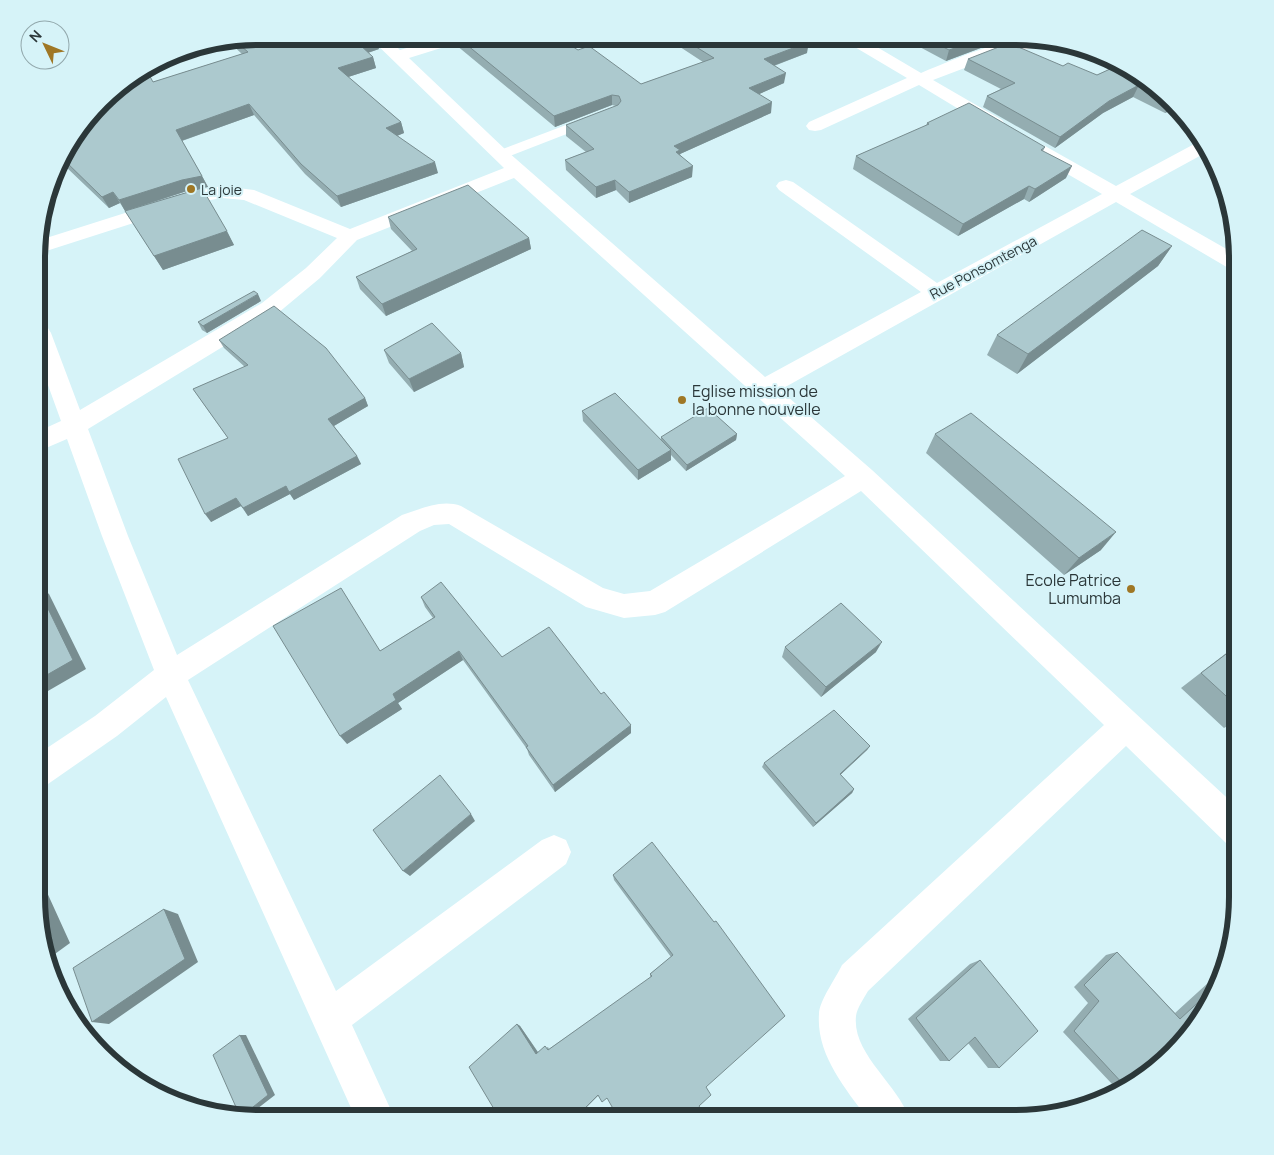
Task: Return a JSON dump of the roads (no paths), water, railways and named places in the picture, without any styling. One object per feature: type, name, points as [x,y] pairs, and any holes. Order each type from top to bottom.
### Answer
[{"type":"street","points":[[386,45],[509,162],[863,477],[1229,823]]},
{"type":"street","points":[[399,56],[435,45]]},
{"type":"street","points":[[862,45],[1229,259]]},
{"type":"street","points":[[815,126],[918,79],[1001,47],[1012,45]]},
{"type":"street","name":"Rue Ponsomtenga","points":[[762,389],[935,292],[1198,149]]},
{"type":"street","points":[[45,439],[73,426],[270,308],[313,273],[350,236],[509,162]]},
{"type":"street","points":[[786,186],[935,292]]},
{"type":"street","points":[[45,245],[195,197],[222,192],[247,194],[350,236]]},
{"type":"street","points":[[45,348],[73,426],[171,674],[372,1110]]},
{"type":"street","points":[[45,768],[106,726],[171,674],[403,528],[433,515],[452,513],[596,598],[624,606],[655,603],[863,477]]},
{"type":"street","points":[[884,1110],[860,1077],[841,1045],[837,1013],[854,978],[1125,726]]},
{"type":"street","points":[[330,1018],[554,852]]},
{"type":"lane","points":[[509,162],[605,114]]},
{"type":"place","name":"La joie","points":[[191,189]]},
{"type":"place","name":"Eglise mission de la bonne nouvelle","points":[[682,400]]},
{"type":"place","name":"Ecole Patrice Lumumba","points":[[1131,589]]}]
